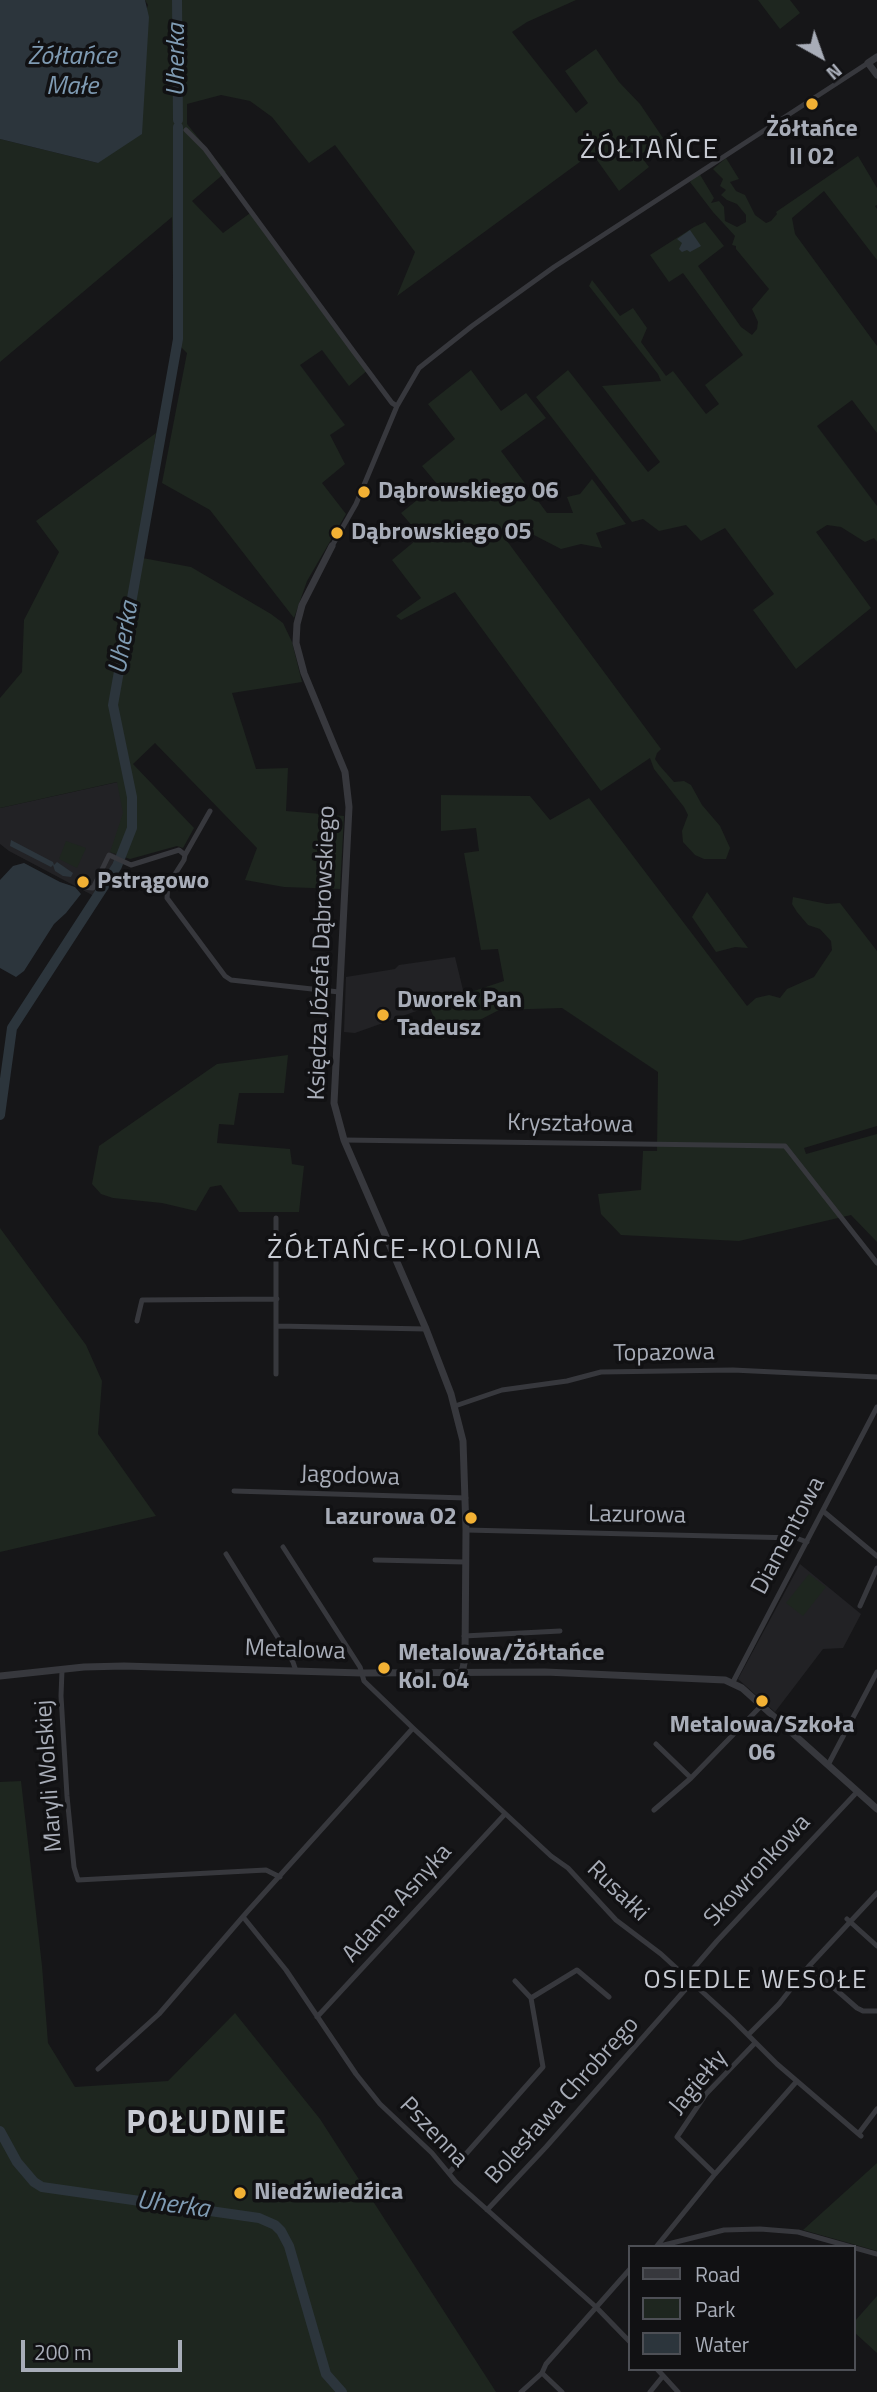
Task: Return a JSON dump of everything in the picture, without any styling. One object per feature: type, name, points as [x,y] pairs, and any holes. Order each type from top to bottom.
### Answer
[{"type":"street","points":[[332,546],[356,504],[397,406],[419,368],[475,323],[554,267],[877,57]]},
{"type":"street","points":[[868,63],[877,75]]},
{"type":"street","points":[[187,130],[205,149],[354,352],[397,406]]},
{"type":"street","name":"Księdza Józefa Dąbrowskiego","points":[[332,546],[302,606],[296,643],[304,673],[339,754],[349,807],[334,1103],[344,1140],[426,1329],[456,1406],[465,1456],[466,1498],[465,1658],[462,1673]]},
{"type":"street","points":[[210,811],[169,885],[167,898],[225,976],[231,980],[339,992]]},
{"type":"street","points":[[82,887],[93,888],[109,855],[131,864],[179,850],[185,855]]},
{"type":"street","name":"Kryształowa","points":[[344,1140],[785,1146],[877,1262]]},
{"type":"street","points":[[276,1218],[276,1374]]},
{"type":"street","points":[[137,1321],[142,1300],[277,1299]]},
{"type":"street","points":[[277,1326],[426,1329]]},
{"type":"street","name":"Topazowa","points":[[456,1406],[502,1390],[567,1381],[601,1372],[733,1370],[877,1377]]},
{"type":"street","name":"Diamentowa","points":[[733,1682],[877,1407]]},
{"type":"street","name":"Jagodowa","points":[[234,1492],[466,1498]]},
{"type":"street","points":[[823,1511],[877,1556]]},
{"type":"street","name":"Lazurowa","points":[[466,1530],[796,1538],[807,1542]]},
{"type":"street","points":[[98,2069],[159,2014],[413,1728],[367,1685],[283,1548]]},
{"type":"street","points":[[226,1554],[296,1671]]},
{"type":"street","points":[[375,1560],[466,1562]]},
{"type":"street","points":[[860,1606],[877,1568]]},
{"type":"street","points":[[464,1636],[560,1631]]},
{"type":"street","name":"Księdza Józefa Dąbrowskiego","points":[[459,1664],[464,1648]]},
{"type":"street","points":[[465,1658],[479,1673]]},
{"type":"street","points":[[446,1673],[459,1664],[462,1673]]},
{"type":"street","name":"Metalowa","points":[[0,1676],[124,1666],[362,1673],[545,1672],[733,1682]]},
{"type":"street","name":"Maryli Wolskiej","points":[[62,1670],[67,1796],[74,1867],[78,1880],[266,1870],[280,1877]]},
{"type":"street","points":[[828,1766],[877,1672]]},
{"type":"street","points":[[733,1682],[877,1810]]},
{"type":"street","points":[[654,1810],[691,1778],[761,1706]]},
{"type":"street","name":"Rusałki","points":[[413,1728],[551,1856],[568,1868],[616,1920],[687,1977],[755,2043],[860,2134],[877,2109]]},
{"type":"street","points":[[656,1744],[691,1778]]},
{"type":"street","name":"Skowronkowa","points":[[687,1977],[746,1909],[857,1792]]},
{"type":"street","name":"Adama Asnyka","points":[[317,2017],[505,1814]]},
{"type":"street","points":[[748,2035],[779,2004],[849,1920],[877,1893]]},
{"type":"street","name":"Pszenna","points":[[244,1918],[286,1970],[356,2074],[380,2104],[487,2210],[596,2306],[628,2340]]},
{"type":"street","points":[[849,1920],[877,1946]]},
{"type":"street","points":[[809,1966],[857,2008],[877,2011]]},
{"type":"street","points":[[531,1998],[577,1970],[609,1997]]},
{"type":"street","points":[[449,2173],[543,2067],[531,1998],[515,1982]]},
{"type":"street","name":"Bolesława Chrobrego","points":[[487,2210],[692,1982]]},
{"type":"street","name":"Jagiełły","points":[[715,2174],[677,2137],[706,2094],[755,2043]]},
{"type":"street","points":[[658,2245],[715,2174],[797,2081]]},
{"type":"street","points":[[664,2245],[724,2230],[760,2229],[798,2232],[845,2245]]},
{"type":"street","points":[[856,2248],[877,2254]]},
{"type":"street","points":[[521,2392],[542,2373],[546,2364],[628,2271]]},
{"type":"street","points":[[659,2371],[678,2392]]},
{"type":"street","points":[[542,2373],[562,2392]]},
{"type":"street","points":[[650,2392],[663,2376]]},
{"type":"shaded area","points":[[118,782],[124,813],[111,852],[119,856],[114,868],[94,896],[0,844],[0,808]]},
{"type":"shaded area","points":[[455,957],[464,994],[355,1033],[344,1032],[346,977],[395,969],[399,965]]},
{"type":"shaded area","points":[[800,1564],[861,1614],[843,1648],[823,1649],[775,1712],[738,1679]]},
{"type":"green space","points":[[145,0],[576,0],[527,22],[512,32],[576,113],[588,103],[565,71],[596,49],[663,138],[640,155],[649,167],[619,191],[592,153],[397,296],[415,252],[335,145],[309,163],[272,117],[250,101],[221,95],[187,104],[187,124],[226,172],[192,201],[223,233],[253,211],[369,369],[349,386],[322,350],[300,365],[345,425],[330,435],[345,464],[322,483],[346,514],[307,581],[294,618],[210,510],[162,483],[187,353],[174,340],[172,217],[0,362],[0,139],[98,163],[148,5]]},
{"type":"green space","points":[[758,0],[790,0],[800,13],[780,29]]},
{"type":"green space","points":[[858,156],[877,188],[877,260],[824,191],[792,218],[795,234],[877,346],[877,433],[852,400],[817,426],[877,506],[877,542],[874,538],[865,542],[841,527],[827,525],[816,532],[871,608],[796,669],[753,610],[774,594],[725,528],[701,541],[686,525],[659,531],[643,519],[632,522],[536,397],[568,370],[648,472],[660,462],[602,386],[661,381],[589,286],[592,280],[620,316],[633,308],[647,328],[641,342],[666,376],[673,371],[706,414],[719,404],[705,385],[743,355],[683,273],[669,282],[650,255],[705,222],[724,246],[698,266],[741,327],[752,335],[758,322],[752,309],[769,289],[736,246],[732,245],[735,236],[690,182],[699,173],[714,198],[711,203],[719,201],[724,207],[725,221],[737,227],[746,222],[746,215],[737,204],[721,195],[726,190],[720,186],[723,179],[713,169],[726,158],[739,179],[730,182],[736,191],[745,195],[755,215],[766,223],[771,221],[776,212]]},
{"type":"green space","points":[[471,370],[501,411],[526,393],[546,418],[501,451],[547,513],[573,513],[567,497],[580,494],[592,479],[626,524],[596,533],[602,548],[581,544],[561,549],[532,534],[515,532],[507,541],[661,749],[655,759],[659,765],[674,782],[684,781],[691,785],[702,805],[720,826],[730,848],[726,859],[704,859],[695,855],[683,842],[682,831],[688,815],[654,769],[650,758],[601,791],[455,592],[401,620],[396,616],[421,598],[392,560],[421,536],[401,513],[437,484],[422,466],[455,439],[428,404]]},
{"type":"green space","points":[[156,433],[137,557],[191,567],[283,623],[292,642],[302,682],[232,693],[256,769],[288,768],[286,811],[344,816],[340,889],[284,887],[245,880],[257,848],[155,743],[133,764],[194,828],[183,848],[177,846],[130,859],[110,852],[123,813],[117,782],[0,808],[0,698],[22,672],[24,620],[59,552],[36,521]]},
{"type":"green space","points":[[441,795],[530,796],[550,820],[589,798],[747,1006],[756,998],[769,995],[780,998],[787,989],[814,977],[832,950],[831,941],[820,929],[808,925],[797,912],[792,904],[793,897],[827,904],[840,903],[877,951],[877,1126],[804,1148],[806,1154],[877,1134],[877,1242],[851,1215],[739,1241],[621,1235],[601,1214],[598,1194],[641,1190],[643,1151],[657,1151],[658,1072],[562,1008],[499,1010],[443,1039],[429,1006],[504,981],[498,949],[481,950],[464,853],[479,851],[476,828],[441,831]]},
{"type":"green space","points":[[66,841],[86,848],[77,868],[59,859]]},
{"type":"green space","points":[[707,892],[748,948],[735,947],[716,952],[692,917]]},
{"type":"green space","points":[[288,1055],[284,1093],[239,1093],[234,1125],[219,1124],[217,1143],[290,1149],[292,1164],[304,1166],[299,1212],[239,1212],[221,1185],[210,1187],[196,1211],[162,1203],[113,1198],[101,1194],[92,1184],[99,1146],[217,1064]]},
{"type":"green space","points":[[0,1228],[86,1345],[102,1381],[98,1434],[156,1516],[0,1552]]},
{"type":"green space","points":[[809,1574],[826,1587],[803,1616],[786,1603]]},
{"type":"green space","points":[[21,1781],[48,2043],[75,2087],[168,2081],[235,2013],[320,2119],[496,2392],[0,2392],[0,1782]]},
{"type":"green space","points":[[877,2163],[877,2251],[803,2230]]},
{"type":"green space","points":[[877,2296],[877,2353],[856,2334],[856,2320]]},
{"type":"water","name":"Żółtańce Małe","points":[[0,0],[145,0],[149,17],[142,134],[98,163],[0,139]]},
{"type":"water","points":[[690,230],[701,246],[690,252],[682,252],[679,249],[682,243],[677,239]]},
{"type":"water","points":[[11,840],[54,865],[57,862],[73,873],[71,877],[63,876],[55,871],[53,865],[51,867],[10,846]]},
{"type":"water","points":[[24,863],[75,887],[81,894],[54,924],[24,971],[16,977],[0,968],[0,880],[13,866]]},
{"type":"waterway","name":"Uherka","points":[[177,0],[178,120]]},
{"type":"waterway","name":"Uherka","points":[[0,1115],[12,1028],[117,866],[132,828],[132,797],[113,705],[178,339],[178,127]]},
{"type":"waterway","name":"Uherka","points":[[0,2131],[17,2162],[34,2182],[42,2187],[259,2218],[275,2225],[289,2246],[326,2374],[342,2392]]},
{"type":"place","name":"Żółtańce II 02","points":[[812,104]]},
{"type":"place","name":"Dąbrowskiego 06","points":[[364,492]]},
{"type":"place","name":"Dąbrowskiego 05","points":[[337,533]]},
{"type":"place","name":"Pstrągowo","points":[[83,882]]},
{"type":"place","name":"Dworek Pan Tadeusz","points":[[383,1015]]},
{"type":"place","name":"Lazurowa 02","points":[[471,1518]]},
{"type":"place","name":"Metalowa/Żółtańce Kol. 04","points":[[384,1668]]},
{"type":"place","name":"Metalowa/Szkoła 06","points":[[762,1701]]},
{"type":"place","name":"Niedźwiedźica","points":[[240,2193]]},
{"type":"district","name":"ŻÓŁTAŃCE","points":[[650,151]]},
{"type":"district","name":"ŻÓŁTAŃCE-KOLONIA","points":[[405,1251]]},
{"type":"district","name":"OSIEDLE WESOŁE","points":[[756,1982]]},
{"type":"district","name":"POŁUDNIE","points":[[207,2125]]}]
